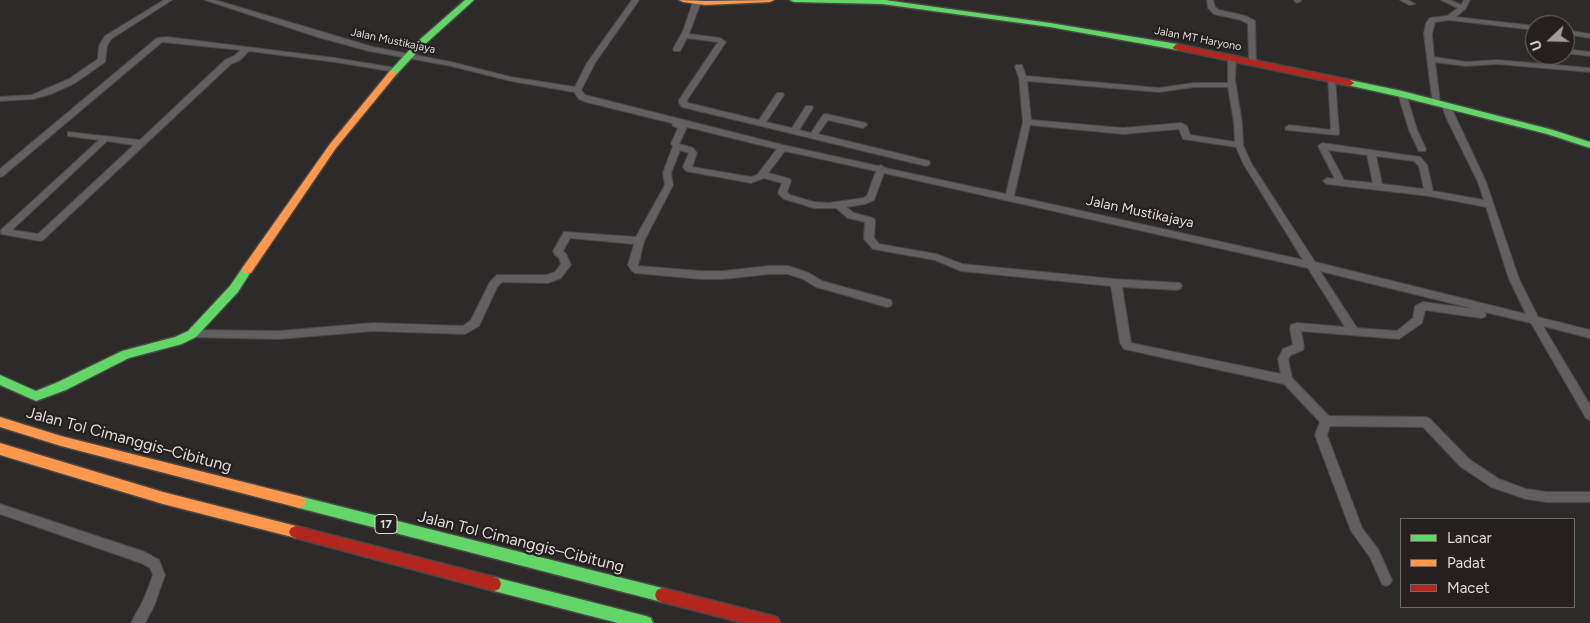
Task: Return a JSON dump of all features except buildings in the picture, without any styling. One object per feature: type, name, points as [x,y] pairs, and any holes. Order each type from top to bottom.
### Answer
[{"type":"main road","points":[[0,380],[36,396],[62,386],[126,354],[178,341],[192,334],[234,289],[333,146],[396,70],[407,57],[470,0]]},
{"type":"main road","points":[[683,0],[697,2],[770,0]]},
{"type":"main road","name":"Jalan MT Haryono","points":[[794,0],[939,5],[1096,32],[1253,62],[1402,94],[1590,145]]},
{"type":"main road","name":"Jalan Tol Cimanggis–Cibitung","points":[[0,422],[61,441],[773,623]]},
{"type":"main road","name":"17","points":[[0,449],[163,498],[646,623]]},
{"type":"street","points":[[0,99],[33,97],[72,81],[102,60],[103,46],[108,38],[169,0]]},
{"type":"street","name":"Jalan Mustikajaya","points":[[208,0],[324,36],[407,57],[450,64],[511,79],[578,92],[589,100],[783,148],[881,168],[1009,199],[1165,231],[1590,334]]},
{"type":"street","points":[[636,0],[591,62],[578,92],[580,99],[683,126],[675,144],[677,146],[667,173],[669,185],[639,241],[633,265],[637,269],[723,275],[788,270],[806,276],[819,284],[887,302]]},
{"type":"street","points":[[1210,0],[1212,8],[1216,12],[1243,18],[1252,23],[1253,62]]},
{"type":"street","points":[[1403,0],[1411,4]]},
{"type":"street","points":[[1444,0],[1465,4]]},
{"type":"street","points":[[677,48],[684,36],[697,2]]},
{"type":"street","points":[[1449,18],[1465,4]]},
{"type":"street","points":[[1525,27],[1449,18],[1433,20],[1430,23],[1428,34],[1441,104],[1450,117],[1482,182],[1514,279],[1535,322],[1590,415]]},
{"type":"street","points":[[684,36],[720,40],[722,42],[683,100],[684,104],[926,163]]},
{"type":"street","points":[[1575,36],[1590,36]]},
{"type":"street","points":[[1578,36],[1590,48]]},
{"type":"street","points":[[0,174],[158,41],[167,39],[243,48],[396,70]]},
{"type":"street","points":[[106,138],[4,232],[40,238],[228,62],[237,58],[243,48]]},
{"type":"street","points":[[1575,52],[1590,54]]},
{"type":"street","points":[[1232,58],[1232,85],[1238,123],[1239,145],[1246,163],[1353,331]]},
{"type":"street","points":[[1432,59],[1466,64],[1497,62],[1590,70]]},
{"type":"street","points":[[1009,199],[1027,122],[1023,78],[1019,67]]},
{"type":"street","points":[[1023,78],[1159,90],[1194,85],[1232,85]]},
{"type":"street","points":[[1289,128],[1335,134],[1331,78]]},
{"type":"street","points":[[1402,94],[1413,130],[1422,148]]},
{"type":"street","points":[[760,124],[780,95]]},
{"type":"street","points":[[794,132],[809,108]]},
{"type":"street","points":[[813,136],[826,117],[863,125]]},
{"type":"street","points":[[1027,122],[1105,131],[1133,132],[1181,126],[1184,128],[1186,137],[1239,145]]},
{"type":"street","points":[[71,134],[141,143]]},
{"type":"street","points":[[677,146],[690,150],[693,154],[687,167],[689,169],[726,174],[747,180],[758,178],[783,148]]},
{"type":"street","points":[[1341,182],[1322,146],[1420,160],[1429,193]]},
{"type":"street","points":[[1371,152],[1378,187]]},
{"type":"street","points":[[761,174],[787,181],[782,193],[787,197],[814,205],[838,205],[865,201],[871,198],[881,168]]},
{"type":"street","points":[[1326,181],[1429,193],[1488,204]]},
{"type":"street","points":[[838,205],[850,216],[870,220],[869,238],[876,247],[936,257],[961,267],[1114,283],[1177,286]]},
{"type":"street","points":[[192,334],[279,335],[374,327],[464,330],[470,328],[475,323],[493,285],[500,278],[553,279],[558,275],[566,265],[563,256],[558,251],[567,234],[639,241]]},
{"type":"street","points":[[1114,283],[1117,286],[1125,343],[1128,346],[1287,380]]},
{"type":"street","points":[[1514,317],[1423,306],[1419,309],[1418,320],[1399,335],[1297,327],[1295,328],[1298,347],[1287,352],[1283,359],[1287,380],[1326,421],[1426,422],[1465,462],[1495,483],[1526,494],[1547,497],[1590,498]]},
{"type":"street","points":[[1326,421],[1321,435],[1334,472],[1357,531],[1374,554],[1386,580]]},
{"type":"street","points":[[0,509],[145,558],[155,564],[159,575],[149,602],[138,623]]},
{"type":"traffic: fast","points":[[392,74],[419,45],[470,0]]},
{"type":"traffic: fast","points":[[794,0],[882,2],[1050,25],[1177,47]]},
{"type":"traffic: fast","points":[[1350,83],[1402,94],[1550,132],[1590,145]]},
{"type":"traffic: fast","points":[[0,380],[36,396],[62,386],[126,354],[178,341],[192,334],[234,289],[247,270]]},
{"type":"traffic: fast","points":[[299,502],[662,595]]},
{"type":"traffic: fast","points":[[494,584],[646,623]]},
{"type":"traffic: slow","points":[[683,0],[705,3],[770,0]]},
{"type":"traffic: slow","points":[[247,270],[333,146],[392,74]]},
{"type":"traffic: slow","points":[[0,422],[61,441],[299,502]]},
{"type":"traffic: slow","points":[[0,449],[163,498],[296,532]]},
{"type":"traffic: jam","points":[[1177,47],[1350,83]]},
{"type":"traffic: jam","points":[[296,532],[494,584]]},
{"type":"traffic: jam","points":[[662,595],[773,623]]}]
